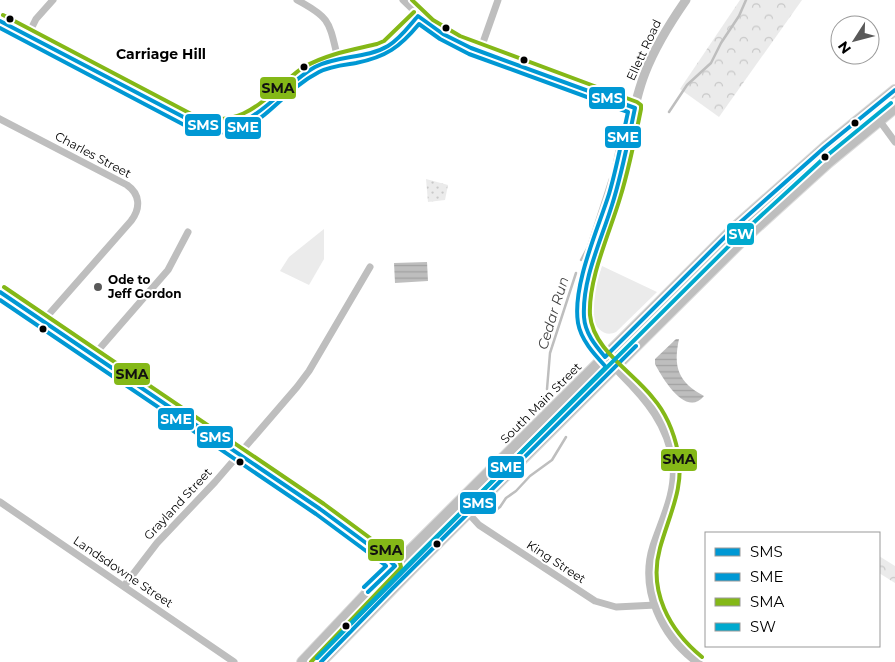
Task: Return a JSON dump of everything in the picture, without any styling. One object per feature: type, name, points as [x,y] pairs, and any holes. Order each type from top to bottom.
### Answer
[{"type":"main road","name":"South Main Street","points":[[302,662],[395,566],[736,226],[895,90]]},
{"type":"main road","points":[[321,662],[704,278],[828,163],[895,108]]},
{"type":"street","points":[[28,35],[36,19],[52,0]]},
{"type":"street","points":[[297,0],[317,11],[325,18],[331,31],[338,59]]},
{"type":"street","points":[[403,0],[418,16],[443,34],[480,51],[635,108]]},
{"type":"street","points":[[480,51],[498,0]]},
{"type":"street","name":"Ellett Road","points":[[686,0],[651,59],[639,91],[620,175],[592,271],[584,309],[584,319],[588,333],[605,357],[640,393],[658,416],[666,433],[672,454],[674,476],[671,500],[651,558],[650,579],[661,620],[671,636],[698,662]]},
{"type":"street","points":[[0,20],[194,122],[216,128],[244,122],[306,73],[320,65],[388,46],[418,16]]},
{"type":"street","points":[[871,109],[895,142]]},
{"type":"street","name":"Charles Street","points":[[0,119],[127,185],[133,190],[137,198],[138,209],[131,221],[43,321]]},
{"type":"street","points":[[94,356],[168,270],[188,232]]},
{"type":"street","name":"Grayland Street","points":[[124,586],[157,543],[215,482],[306,376],[370,267]]},
{"type":"street","points":[[0,292],[320,509],[389,560],[405,576]]},
{"type":"street","name":"Landsdowne Street","points":[[0,502],[234,662]]},
{"type":"street","name":"King Street","points":[[459,503],[479,526],[595,601],[616,607],[656,605]]},
{"type":"green space","points":[[740,0],[802,0],[719,117],[680,89]]},
{"type":"green space","points":[[426,179],[448,185],[445,200],[428,202]]},
{"type":"green space","points":[[324,229],[324,259],[309,285],[280,271],[289,257]]},
{"type":"green space","points":[[602,266],[657,292],[612,334],[605,333],[599,329],[591,314],[592,298]]},
{"type":"green space","points":[[880,557],[895,566],[895,583],[880,574]]},
{"type":"shaded area","points":[[427,262],[428,281],[395,283],[394,263]]},
{"type":"shaded area","points":[[676,339],[679,339],[677,366],[679,373],[688,385],[704,396],[697,402],[690,402],[676,394],[669,387],[655,364],[655,359]]},
{"type":"waterway","name":"Cedar Run","points":[[669,112],[687,85],[711,63],[721,43],[739,16],[746,0]]},
{"type":"waterway","name":"Cedar Run","points":[[614,164],[618,143]]},
{"type":"waterway","name":"Cedar Run","points":[[581,260],[588,247],[610,179]]},
{"type":"waterway","name":"Cedar Run","points":[[547,389],[550,353],[576,273]]},
{"type":"waterway","name":"Cedar Run","points":[[486,512],[500,507],[506,498],[516,491],[530,476],[552,460],[566,437]]},
{"type":"transit line","name":"SMA","points":[[412,0],[433,20],[460,36],[641,105],[626,176],[592,286],[590,315],[598,339],[615,360],[645,388],[658,404],[669,423],[674,438],[680,465],[678,489],[660,548],[657,579],[659,594],[671,622],[680,635],[702,657]]},
{"type":"transit line","name":"SMA","points":[[3,15],[195,116],[222,119],[244,114],[304,67],[349,50],[384,41],[414,12]]},
{"type":"transit line","name":"SMS","points":[[0,21],[204,126],[227,127],[241,122],[267,106],[315,67],[333,60],[371,53],[388,46],[418,16],[443,34],[471,48],[635,108],[619,181],[593,260],[584,303],[584,317],[588,334],[605,357],[736,226],[825,147],[895,90]]},
{"type":"transit line","name":"SME","points":[[0,28],[190,128],[213,132],[232,131],[248,126],[302,83],[319,72],[337,66],[376,58],[399,45],[419,24],[440,39],[469,54],[628,112],[612,184],[582,275],[577,308],[578,323],[582,335],[606,367],[317,658]]},
{"type":"transit line","name":"SW","points":[[317,658],[739,236],[824,158],[891,103]]},
{"type":"transit line","name":"SMA","points":[[4,287],[324,504],[393,555],[400,563],[401,567],[399,570],[311,662]]},
{"type":"transit line","name":"SMS","points":[[0,292],[320,509],[389,560],[395,566],[368,592]]},
{"type":"transit line","name":"SME","points":[[0,300],[316,514],[385,565],[364,587]]},
{"type":"transit line","name":"SMS","points":[[321,662],[636,346]]},
{"type":"place","name":"Ode to Jeff Gordon","points":[[98,287]]},
{"type":"district","name":"Carriage Hill","points":[[161,54]]}]
